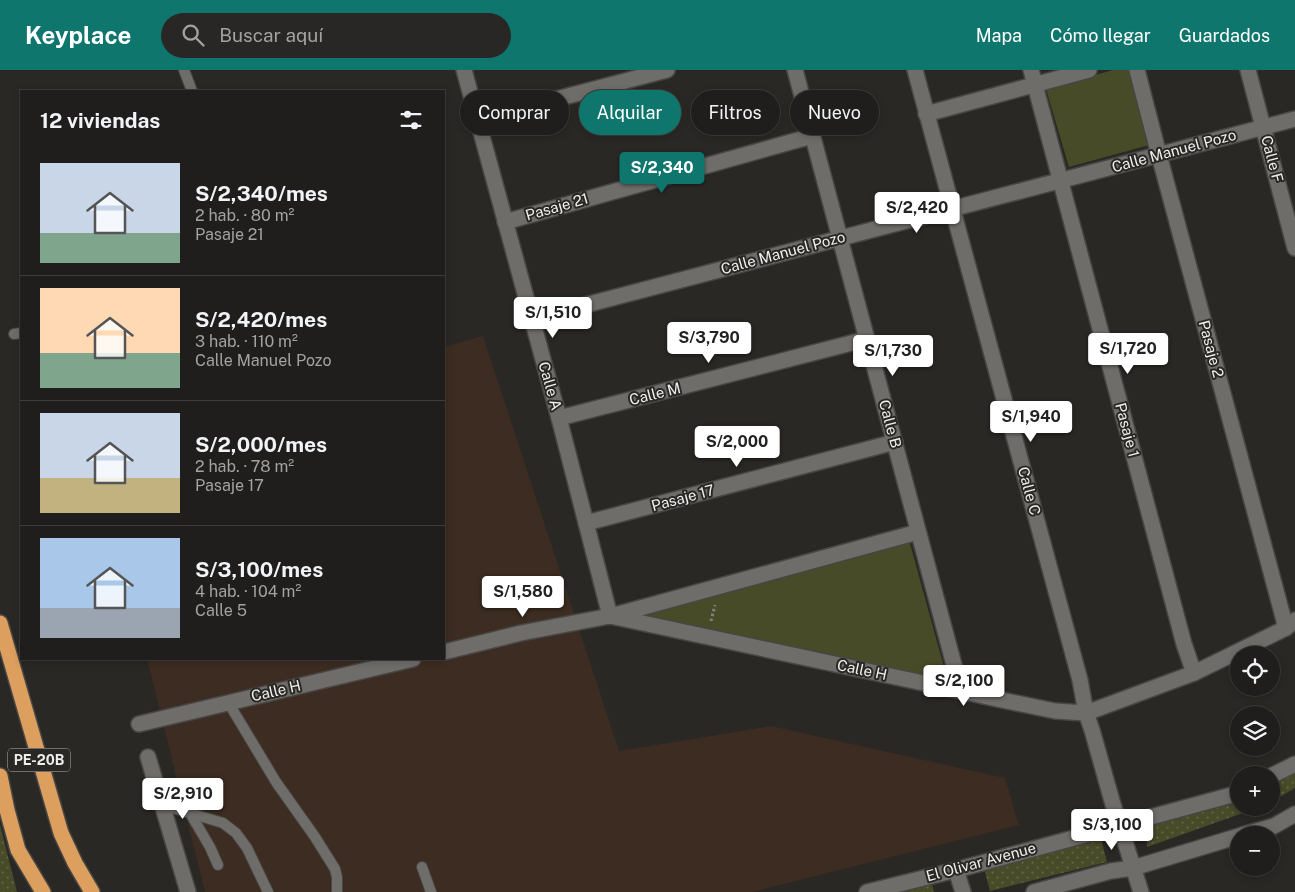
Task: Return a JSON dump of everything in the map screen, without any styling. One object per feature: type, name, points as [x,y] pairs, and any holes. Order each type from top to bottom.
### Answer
[{"type":"highway","name":"PE-20B","points":[[0,624],[61,833],[75,864],[92,892]]},
{"type":"highway","name":"PE-20B","points":[[0,776],[18,850],[41,890]]},
{"type":"street","name":"Calle A","points":[[464,70],[469,90]]},
{"type":"street","points":[[569,96],[667,70]]},
{"type":"street","name":"Calle B","points":[[795,70],[961,690]]},
{"type":"street","name":"Calle C","points":[[914,70],[1080,680],[1086,713],[1141,892]]},
{"type":"street","name":"Pasaje 1","points":[[1031,70],[1182,635],[1194,673]]},
{"type":"street","points":[[926,114],[1089,70]]},
{"type":"street","name":"Pasaje 2","points":[[1138,70],[1158,155],[1291,624]]},
{"type":"street","name":"Calle F","points":[[1248,70],[1293,230],[1295,248]]},
{"type":"street","name":"Calle Manuel Pozo","points":[[532,319],[1295,119]]},
{"type":"street","name":"Calle A","points":[[481,135],[559,418],[610,616]]},
{"type":"street","name":"Pasaje 21","points":[[505,222],[812,136]]},
{"type":"street","name":"Calle M","points":[[559,418],[867,339]]},
{"type":"street","name":"Pasaje 17","points":[[586,524],[895,442]]},
{"type":"street","points":[[610,616],[918,532]]},
{"type":"street","name":"Calle H","points":[[445,652],[521,633],[610,616],[1055,711],[1086,713],[1194,673],[1291,624]]},
{"type":"street","name":"Calle H","points":[[139,724],[409,660]]},
{"type":"street","points":[[148,756],[188,892]]},
{"type":"street","points":[[1280,772],[1295,764]]},
{"type":"street","name":"El Olivar Avenue","points":[[867,892],[956,870],[1230,794]]},
{"type":"street","points":[[1274,826],[1295,814]]},
{"type":"street","points":[[1041,891],[1111,871],[1133,868],[1230,838]]},
{"type":"street","points":[[956,870],[963,892]]},
{"type":"lane","points":[[184,70],[192,90]]},
{"type":"lane","points":[[228,702],[276,782],[315,837],[335,870],[337,892]]},
{"type":"lane","points":[[163,805],[222,823],[236,833],[247,848],[268,892]]},
{"type":"lane","points":[[190,813],[218,864]]},
{"type":"lane","points":[[422,867],[432,892]]},
{"type":"shaded area","points":[[483,336],[619,751],[771,726],[1005,778],[1019,825],[752,892],[205,892],[147,660],[445,660],[445,347]]},
{"type":"green space","points":[[1113,70],[1130,70],[1153,144],[1069,167],[1046,89]]},
{"type":"green space","points":[[909,540],[947,678],[942,681],[630,614]]},
{"type":"green space","points":[[1295,761],[1295,788],[1280,797],[1280,768]]},
{"type":"green space","points":[[1230,790],[1230,816],[1234,816],[1147,847],[1147,825]]},
{"type":"green space","points":[[0,825],[17,892],[0,892]]},
{"type":"green space","points":[[1101,839],[1107,862],[990,891],[984,868]]},
{"type":"green space","points":[[931,884],[934,892],[899,892]]}]
